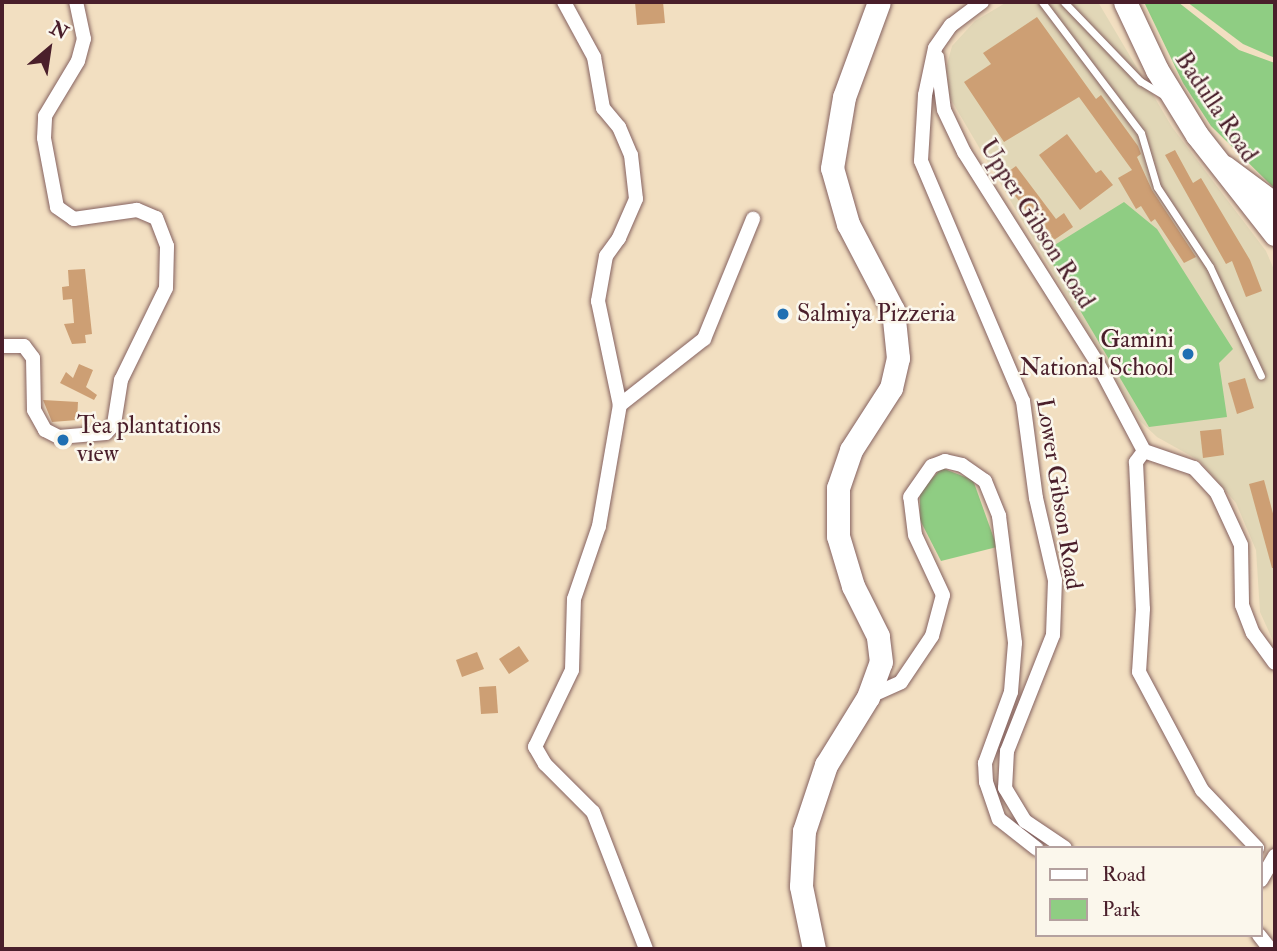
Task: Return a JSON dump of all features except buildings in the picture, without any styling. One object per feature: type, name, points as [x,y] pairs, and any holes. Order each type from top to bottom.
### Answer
[{"type":"highway","points":[[814,949],[801,886],[804,831],[826,765],[868,697],[881,663],[878,636],[853,586],[838,536],[838,488],[850,450],[891,388],[898,358],[893,310],[848,224],[832,168],[844,97],[880,2]]},
{"type":"highway","name":"Badulla Road","points":[[1125,2],[1172,96],[1217,162],[1275,234]]},
{"type":"main road","points":[[1217,162],[1275,203]]},
{"type":"street","points":[[2,346],[24,346],[33,358],[34,411],[45,430],[59,437],[106,433],[114,424],[121,380],[166,288],[167,246],[156,218],[137,210],[74,219],[57,207],[44,138],[45,116],[78,61],[83,39],[76,2]]},
{"type":"street","points":[[564,2],[594,57],[603,108],[619,127],[631,155],[636,199],[619,238],[606,256],[598,301],[620,405],[599,526],[574,599],[572,670],[535,747],[545,764],[593,812],[646,949]]},
{"type":"street","points":[[935,48],[951,25],[982,2]]},
{"type":"street","name":"Upper Gibson Road","points":[[935,48],[944,110],[964,152],[1098,364],[1144,452]]},
{"type":"street","name":"Lower Gibson Road","points":[[935,48],[925,95],[921,161],[1023,401],[1036,498],[1055,580],[1053,635],[1007,751],[1005,788],[1025,821],[1062,846]]},
{"type":"street","points":[[620,405],[704,340],[753,219]]},
{"type":"street","points":[[1255,846],[1202,790],[1139,672],[1143,609],[1136,462],[1144,452],[1194,468],[1217,493],[1241,545],[1242,606],[1253,633],[1275,663]]},
{"type":"street","points":[[868,697],[901,682],[932,636],[943,595],[915,535],[910,497],[932,466],[946,461],[962,465],[985,481],[999,516],[1015,643],[1011,692],[985,763],[986,782],[999,819],[1036,848]]},
{"type":"street","points":[[1263,874],[1269,857]]},
{"type":"lane","points":[[1041,2],[1141,132],[1157,187],[1210,267],[1261,376]]},
{"type":"lane","points":[[1064,2],[1140,81],[1157,94],[1172,96]]},
{"type":"shaded area","name":"Gamini National School","points":[[1007,2],[1098,2],[1172,127],[1266,251],[1275,272],[1275,645],[1260,612],[1256,550],[1236,503],[1200,461],[1157,437],[1140,421],[950,98],[945,72],[952,46],[975,21]]},
{"type":"green space","points":[[1144,2],[1178,2],[1239,50],[1275,63],[1275,189],[1211,126],[1183,83]]},
{"type":"green space","points":[[1187,2],[1275,2],[1275,58],[1243,44]]},
{"type":"green space","points":[[1124,202],[1157,229],[1233,349],[1219,363],[1227,417],[1149,427],[1045,251]]},
{"type":"green space","points":[[942,468],[973,480],[997,547],[941,561],[920,520],[920,491]]},
{"type":"place","name":"Salmiya Pizzeria","points":[[783,314]]},
{"type":"place","name":"Gamini National School","points":[[1188,354]]},
{"type":"place","name":"Tea plantations view","points":[[63,440]]}]
